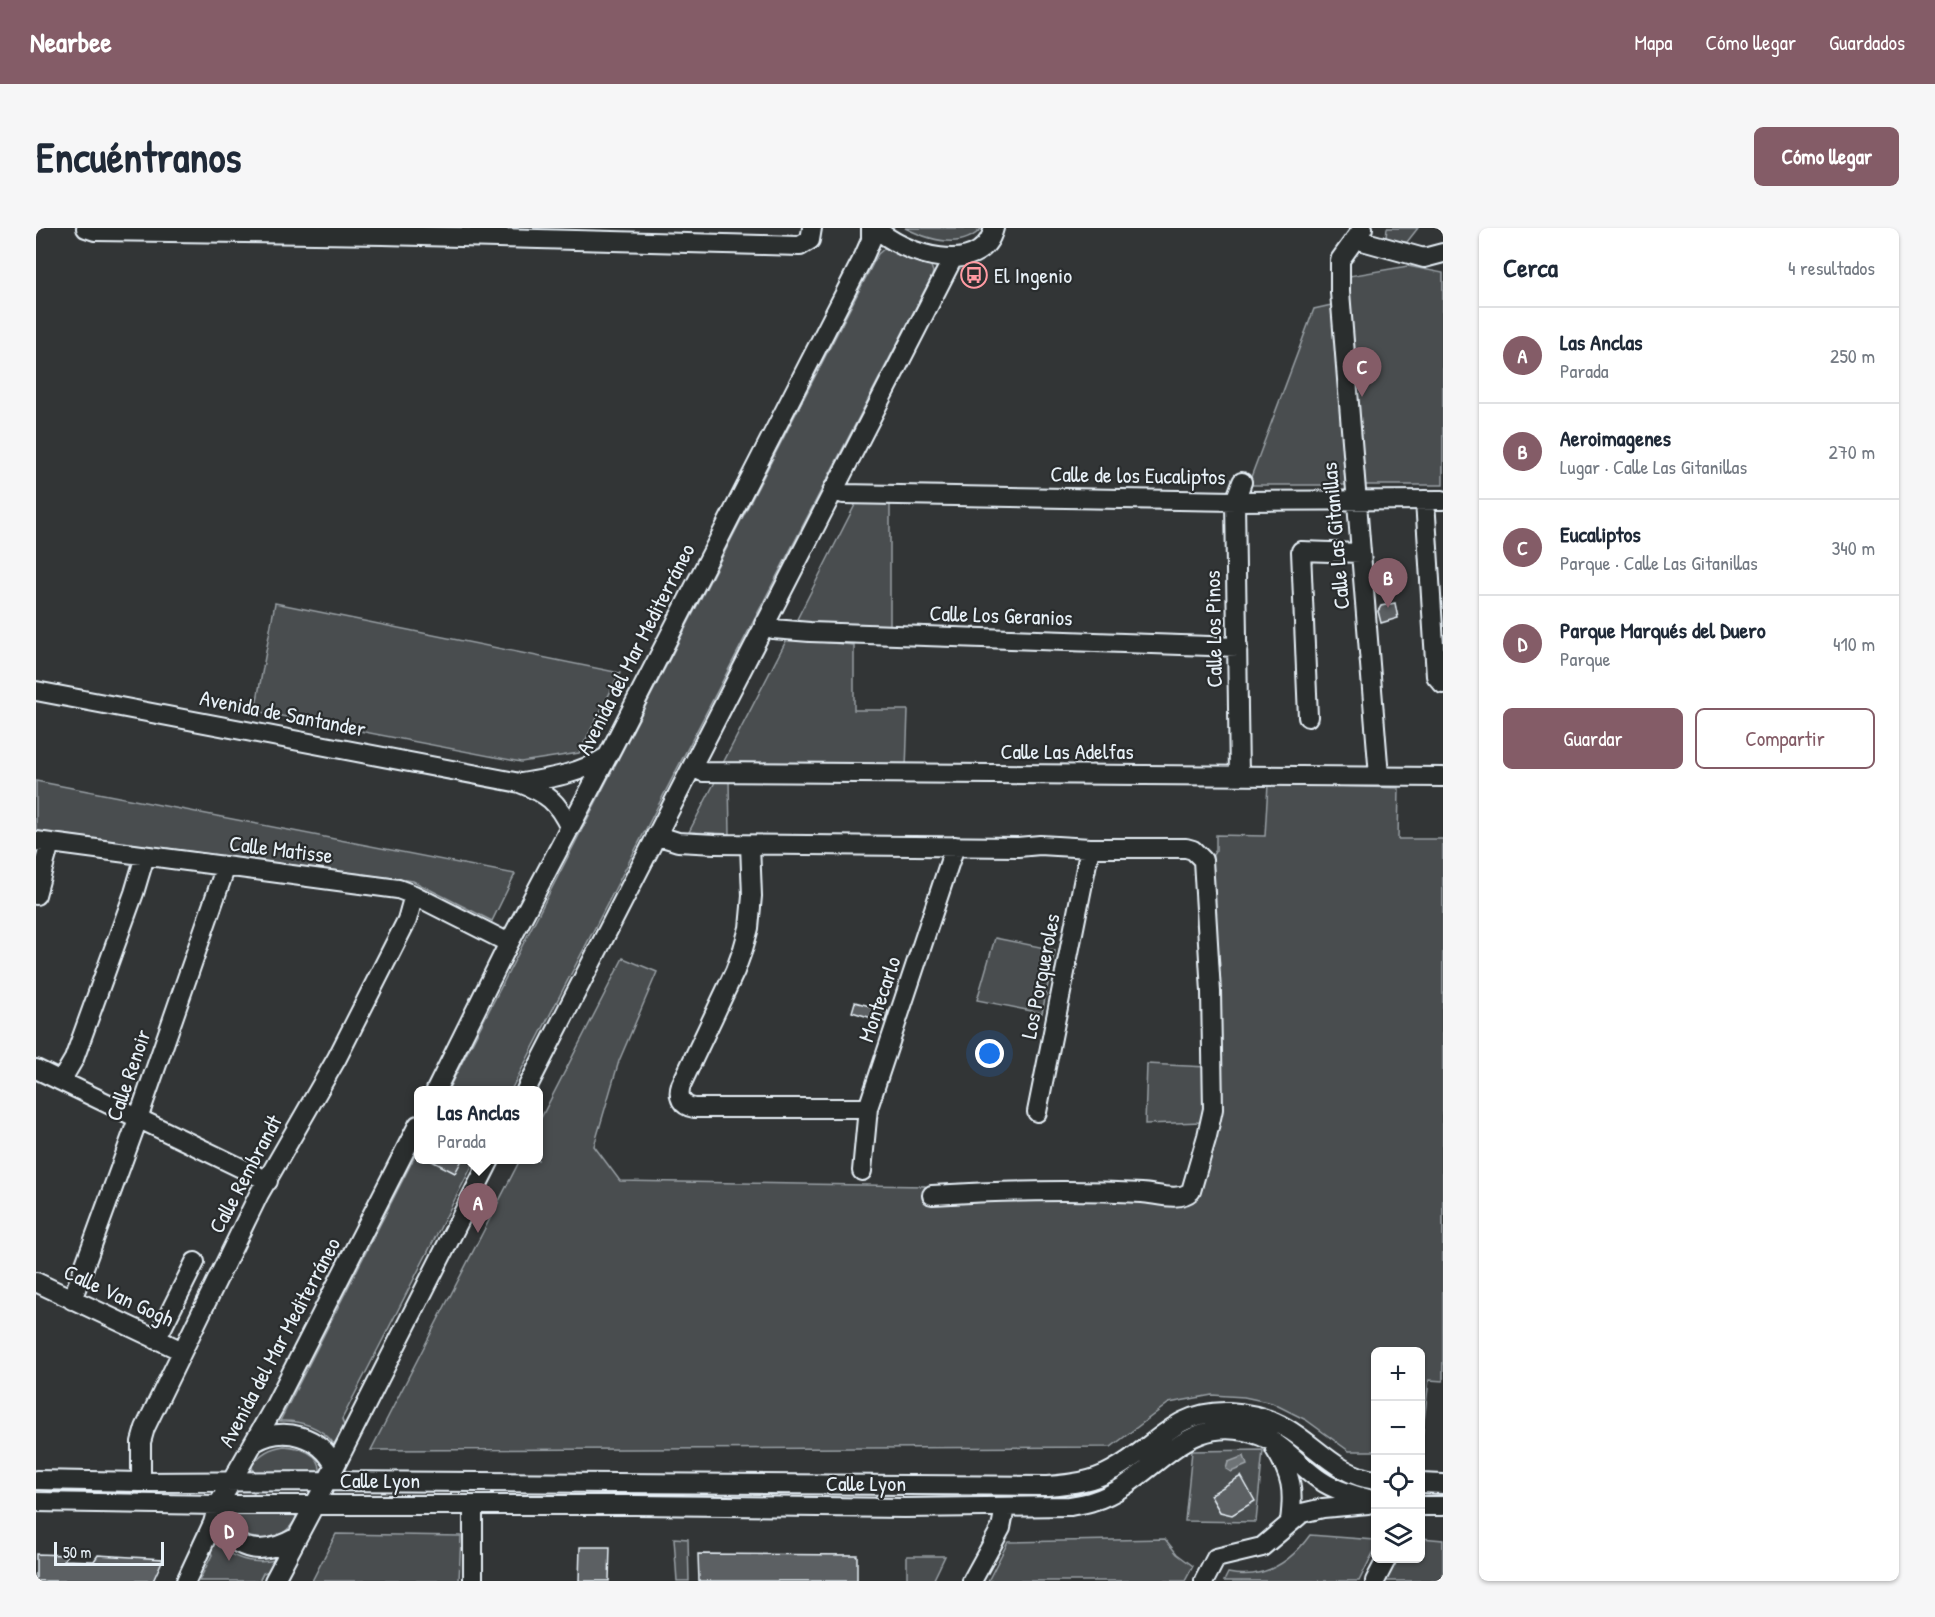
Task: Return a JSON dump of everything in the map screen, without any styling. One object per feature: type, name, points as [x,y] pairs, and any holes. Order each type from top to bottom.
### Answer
[{"type":"street","points":[[86,228],[95,231],[383,235],[801,246],[810,240],[812,228]]},
{"type":"street","name":"Avenida del Mar Mediterráneo","points":[[438,1086],[509,943],[608,756],[864,256],[871,240],[871,228]]},
{"type":"street","points":[[876,228],[884,236],[917,251],[953,258],[977,253],[986,245],[994,228]]},
{"type":"street","points":[[1359,233],[1424,258],[1443,253]]},
{"type":"street","name":"Calle Las Gitanillas","points":[[1359,233],[1340,260],[1340,292],[1379,776]]},
{"type":"street","points":[[528,1086],[953,258]]},
{"type":"street","name":"Calle Los Pinos","points":[[1239,776],[1235,501],[1242,482]]},
{"type":"street","name":"Calle de los Eucaliptos","points":[[833,489],[843,494],[1235,501],[1434,500]]},
{"type":"street","points":[[1434,500],[1436,676],[1443,684]]},
{"type":"street","points":[[1308,717],[1301,551],[1360,553]]},
{"type":"street","name":"Calle Los Geranios","points":[[764,624],[773,629],[810,632],[1238,647]]},
{"type":"street","name":"Avenida de Santander","points":[[36,691],[520,783],[548,795],[558,805],[570,828]]},
{"type":"street","name":"Avenida de Santander","points":[[520,783],[575,772],[594,765],[608,756]]},
{"type":"street","name":"Calle Las Adelfas","points":[[692,767],[703,772],[1443,777]]},
{"type":"street","points":[[656,835],[678,842],[750,845],[1018,847],[1040,845],[1090,848],[1186,848],[1193,850],[1203,860],[1211,992],[1213,1109],[1192,1187],[1187,1194],[1178,1197],[1046,1191],[932,1195]]},
{"type":"street","points":[[36,896],[43,842]]},
{"type":"street","name":"Calle Matisse","points":[[43,842],[387,887],[414,895],[509,943]]},
{"type":"street","points":[[750,845],[752,896],[749,928],[735,971],[679,1090],[681,1101],[684,1105],[694,1108],[868,1108]]},
{"type":"street","name":"Montecarlo","points":[[862,1171],[868,1108],[956,846]]},
{"type":"street","name":"Los Porqueroles","points":[[1037,1112],[1090,848]]},
{"type":"street","points":[[61,1081],[74,1059],[134,893],[144,856]]},
{"type":"street","name":"Calle Renoir","points":[[72,1300],[226,866]]},
{"type":"street","name":"Calle Rembrandt","points":[[141,1482],[141,1442],[145,1428],[268,1181],[337,1058],[407,920],[414,895]]},
{"type":"street","points":[[36,1069],[268,1181]]},
{"type":"street","name":"Avenida del Mar Mediterráneo","points":[[186,1581],[213,1523],[218,1505],[255,1442],[414,1133]]},
{"type":"street","points":[[274,1581],[488,1164]]},
{"type":"street","points":[[156,1340],[195,1262]]},
{"type":"street","name":"Calle Van Gogh","points":[[36,1282],[182,1351]]},
{"type":"street","name":"Calle Lyon","points":[[36,1480],[232,1481],[331,1473],[1047,1486],[1082,1483],[1098,1478],[1115,1469],[1182,1421],[1208,1413],[1228,1412],[1249,1414],[1285,1427],[1331,1463],[1371,1479]]},
{"type":"street","name":"Calle Lyon","points":[[36,1502],[218,1505],[1070,1506],[1094,1501],[1128,1483],[1188,1438],[1211,1431],[1244,1431],[1270,1441],[1299,1461],[1320,1480],[1352,1495],[1371,1501]]},
{"type":"street","points":[[255,1442],[274,1434],[297,1435],[310,1439],[329,1455],[331,1473]]},
{"type":"street","points":[[1270,1441],[1287,1468],[1291,1479],[1293,1494],[1290,1521]]},
{"type":"street","points":[[1425,1483],[1443,1484]]},
{"type":"street","points":[[1204,1581],[1216,1558],[1262,1547],[1302,1513],[1323,1508],[1371,1503]]},
{"type":"street","points":[[473,1504],[473,1581]]},
{"type":"street","points":[[1425,1506],[1443,1506]]},
{"type":"street","points":[[972,1581],[1001,1527],[1005,1507]]},
{"type":"street","points":[[213,1523],[234,1542],[255,1550],[277,1547],[297,1537]]},
{"type":"street","points":[[1375,1581],[1384,1563]]},
{"type":"shaded area","points":[[905,228],[982,228],[965,239],[945,241]]},
{"type":"shaded area","points":[[1387,228],[1418,228],[1407,242],[1393,241],[1386,237]]},
{"type":"shaded area","points":[[885,248],[907,259],[931,266],[932,276],[513,1086],[450,1086],[878,254]]},
{"type":"shaded area","points":[[1408,266],[1443,273],[1443,485],[1248,485],[1314,309],[1345,302],[1343,277]]},
{"type":"shaded area","points":[[856,503],[890,504],[890,630],[793,627]]},
{"type":"shaded area","points":[[275,603],[620,673],[579,753],[521,762],[255,711]]},
{"type":"shaded area","points":[[787,639],[854,645],[854,710],[908,710],[906,769],[721,767]]},
{"type":"shaded area","points":[[716,780],[729,781],[730,834],[689,832]]},
{"type":"shaded area","points":[[36,781],[515,874],[492,921],[413,881],[36,831]]},
{"type":"shaded area","points":[[1268,784],[1399,788],[1398,839],[1443,839],[1443,1381],[1429,1380],[1425,1413],[1425,1347],[1371,1347],[1371,1451],[1349,1451],[1306,1420],[1272,1403],[1244,1397],[1212,1395],[1169,1403],[1111,1447],[371,1450],[518,1164],[543,1164],[543,1114],[623,958],[657,972],[619,1061],[594,1146],[620,1181],[925,1186],[927,1204],[1057,1197],[1184,1203],[1220,1110],[1211,858],[1216,850],[1216,835],[1265,836]]},
{"type":"shaded area","points":[[995,938],[1055,950],[1042,1013],[977,1000]]},
{"type":"shaded area","points":[[1147,1064],[1207,1067],[1208,1098],[1202,1122],[1145,1124]]},
{"type":"shaded area","points":[[414,1158],[414,1164],[473,1164],[342,1419],[344,1426],[334,1444],[323,1433],[310,1426],[280,1421]]},
{"type":"shaded area","points":[[284,1446],[303,1450],[313,1456],[320,1466],[320,1472],[317,1474],[257,1475],[253,1472],[252,1465],[262,1454]]},
{"type":"shaded area","points":[[1263,1450],[1256,1522],[1185,1521],[1192,1451]]},
{"type":"shaded area","points":[[1244,1456],[1247,1465],[1231,1472],[1226,1469],[1228,1462]]},
{"type":"shaded area","points":[[233,1511],[294,1511],[296,1518],[282,1533],[273,1537],[253,1538],[235,1529],[228,1522],[228,1516]]},
{"type":"shaded area","points":[[336,1534],[461,1536],[459,1581],[312,1581]]},
{"type":"shaded area","points":[[1310,1535],[1371,1540],[1371,1557],[1359,1581],[1224,1581],[1228,1573],[1253,1574],[1275,1567],[1294,1554]]},
{"type":"shaded area","points":[[674,1538],[688,1539],[689,1581],[677,1581]]},
{"type":"shaded area","points":[[1425,1538],[1443,1540],[1443,1581],[1385,1581],[1394,1563],[1425,1563]]},
{"type":"shaded area","points":[[1165,1539],[1177,1554],[1193,1566],[1185,1581],[988,1581],[1008,1542]]},
{"type":"shaded area","points":[[214,1542],[227,1552],[242,1559],[258,1562],[275,1560],[269,1571],[263,1573],[259,1581],[199,1581],[212,1555],[210,1549]]},
{"type":"shaded area","points":[[907,1556],[945,1556],[933,1581],[907,1581]]},
{"type":"building","points":[[1395,603],[1398,618],[1381,623],[1378,611],[1381,606]]},
{"type":"building","points":[[855,1002],[888,1011],[885,1022],[852,1012]]},
{"type":"building","points":[[438,1164],[460,1164],[455,1173]]},
{"type":"building","points":[[1241,1476],[1255,1501],[1232,1515],[1220,1512],[1210,1495]]},
{"type":"building","points":[[580,1547],[610,1547],[609,1581],[579,1581]]},
{"type":"building","points":[[36,1554],[67,1555],[64,1560],[94,1561],[98,1555],[163,1559],[153,1581],[36,1581]]},
{"type":"building","points":[[698,1554],[857,1555],[857,1581],[699,1581]]},
{"type":"place","name":"El Ingenio","points":[[974,275]]},
{"type":"place","name":"Eucaliptos","points":[[1362,397]]},
{"type":"place","name":"Aeroimagenes","points":[[1388,608]]},
{"type":"place","name":"Las Anclas","points":[[478,1233]]},
{"type":"place","name":"Parque Marqués del Duero","points":[[229,1561]]}]
